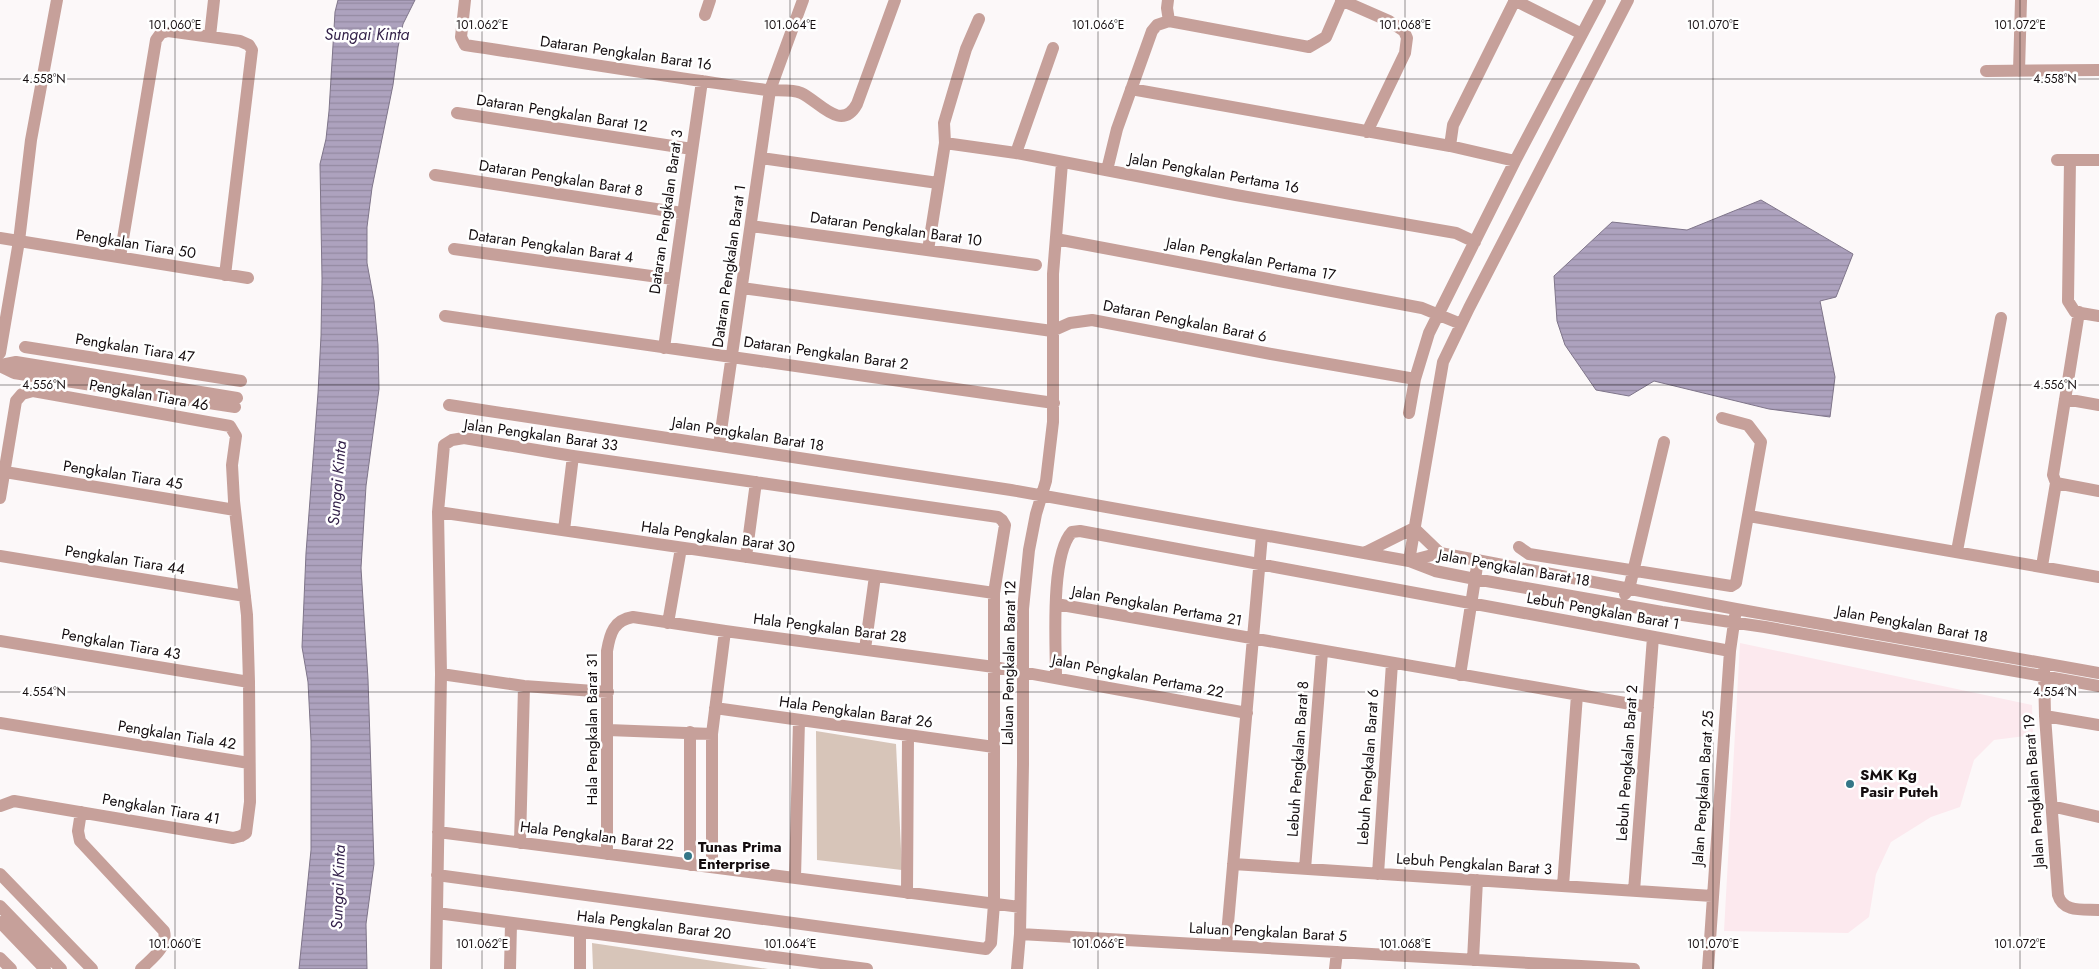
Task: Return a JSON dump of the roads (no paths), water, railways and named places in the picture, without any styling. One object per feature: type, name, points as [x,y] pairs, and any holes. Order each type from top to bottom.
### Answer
[{"type":"street","points":[[0,353],[19,241],[31,140],[57,0]]},
{"type":"street","points":[[210,36],[214,0]]},
{"type":"street","name":"Dataran Pengkalan Barat 16","points":[[465,0],[461,37],[465,45],[702,81],[799,92],[832,114],[844,116],[852,112],[857,104],[895,0]]},
{"type":"street","points":[[705,15],[710,0]]},
{"type":"street","name":"Dataran Pengkalan Barat 1","points":[[719,445],[770,90],[803,0]]},
{"type":"street","points":[[1168,0],[1169,21]]},
{"type":"street","points":[[1107,170],[1117,129],[1152,30],[1158,25],[1169,21],[1309,47],[1326,37],[1341,0],[1389,21],[1404,30],[1407,38],[1405,53],[1367,132]]},
{"type":"street","points":[[1450,146],[1453,125],[1515,0],[1582,34]]},
{"type":"street","points":[[1409,413],[1415,379],[1429,333],[1440,315],[1515,161],[1600,0]]},
{"type":"street","points":[[1409,561],[1443,362],[1628,0]]},
{"type":"street","points":[[2019,71],[2021,0]]},
{"type":"street","points":[[928,250],[945,144],[944,123],[966,49],[979,19]]},
{"type":"street","points":[[120,257],[156,40],[161,34],[168,31],[210,36],[240,41],[249,45],[252,50],[225,274]]},
{"type":"street","points":[[1016,153],[1053,48]]},
{"type":"street","points":[[1986,71],[2099,70]]},
{"type":"street","name":"Dataran Pengkalan Barat 3","points":[[664,348],[702,81]]},
{"type":"street","points":[[1131,89],[1450,146],[1515,161]]},
{"type":"street","name":"Dataran Pengkalan Barat 12","points":[[457,113],[692,148]]},
{"type":"street","name":"Jalan Pengkalan Pertama 16","points":[[945,144],[1016,153],[1228,194],[1456,233],[1475,242]]},
{"type":"street","points":[[760,158],[938,183]]},
{"type":"street","points":[[2099,160],[2063,160],[2067,295],[2070,307],[2077,312],[2099,316]]},
{"type":"street","name":"Laluan Pengkalan Barat 12","points":[[1017,969],[1020,934],[1023,609],[1029,550],[1046,481],[1054,403],[1053,274],[1062,163]]},
{"type":"street","name":"Dataran Pengkalan Barat 8","points":[[436,175],[682,213]]},
{"type":"street","name":"Dataran Pengkalan Barat 10","points":[[751,226],[1036,265]]},
{"type":"street","name":"Pengkalan Tiara 50","points":[[0,238],[248,278]]},
{"type":"street","name":"Jalan Pengkalan Pertama 17","points":[[1056,239],[1422,308],[1461,324]]},
{"type":"street","name":"Dataran Pengkalan Barat 4","points":[[454,249],[673,279]]},
{"type":"street","name":"Dataran Pengkalan Barat 6","points":[[742,288],[1052,331],[1070,323],[1092,320],[1415,379]]},
{"type":"street","points":[[2042,566],[2077,312]]},
{"type":"street","name":"Dataran Pengkalan Barat 2","points":[[445,316],[1054,403]]},
{"type":"street","points":[[1957,551],[2001,318]]},
{"type":"street","name":"Pengkalan Tiara 47","points":[[25,346],[241,380]]},
{"type":"street","points":[[0,365],[16,362],[134,386],[236,402]]},
{"type":"street","points":[[134,386],[138,364]]},
{"type":"street","name":"Pengkalan Tiara 46","points":[[5,472],[16,401],[22,394],[33,391],[230,426],[236,436],[232,465],[235,510]]},
{"type":"street","points":[[2065,399],[2099,405]]},
{"type":"street","name":"Jalan Pengkalan Barat 18","points":[[449,405],[1042,496],[1409,561],[1435,571],[1662,612],[2044,670],[2099,673]]},
{"type":"street","points":[[1519,546],[1529,554],[1731,586],[1736,583],[1761,442],[1748,424],[1722,418]]},
{"type":"street","name":"Jalan Pengkalan Barat 33","points":[[436,969],[440,674],[438,512],[444,445],[452,440],[464,438],[573,456],[998,517],[1005,525],[994,593]]},
{"type":"street","points":[[1591,599],[1619,597],[1629,589],[1664,442]]},
{"type":"street","points":[[564,530],[573,456]]},
{"type":"street","points":[[0,498],[5,472]]},
{"type":"street","name":"Pengkalan Tiara 45","points":[[5,472],[235,510]]},
{"type":"street","points":[[746,557],[756,482]]},
{"type":"street","points":[[2055,482],[2099,491]]},
{"type":"street","points":[[235,510],[245,596],[243,681],[249,763]]},
{"type":"street","name":"Hala Pengkalan Barat 30","points":[[438,512],[994,593]]},
{"type":"street","points":[[1748,516],[2099,577]]},
{"type":"street","points":[[1414,528],[1440,553]]},
{"type":"street","points":[[1364,553],[1414,528]]},
{"type":"street","name":"Lebuh Pengkalan Barat 1","points":[[1056,604],[1057,585],[1065,542],[1072,532],[1080,531],[1730,651]]},
{"type":"street","points":[[1226,946],[1262,535]]},
{"type":"street","points":[[668,622],[681,548]]},
{"type":"street","name":"Jalan Pengkalan Barat 18","points":[[1409,561],[1440,553],[2044,670],[2099,686]]},
{"type":"street","name":"Pengkalan Tiara 44","points":[[0,556],[245,596]]},
{"type":"street","points":[[1460,675],[1478,560]]},
{"type":"street","points":[[1583,580],[1614,580],[1626,577],[1633,571]]},
{"type":"street","points":[[1633,571],[1646,585],[1678,598]]},
{"type":"street","points":[[866,649],[876,576]]},
{"type":"street","points":[[1629,589],[1662,612]]},
{"type":"street","points":[[437,875],[986,948],[991,943],[994,904],[994,593]]},
{"type":"street","points":[[1056,604],[1056,677]]},
{"type":"street","name":"Jalan Pengkalan Pertama 21","points":[[1056,604],[1253,639]]},
{"type":"street","name":"Jalan Pengkalan Barat 25","points":[[1708,969],[1730,651],[1736,609]]},
{"type":"street","name":"Hala Pengkalan Barat 28","points":[[633,617],[1023,671]]},
{"type":"street","name":"Hala Pengkalan Barat 31","points":[[607,854],[607,651],[613,628],[620,621],[633,617]]},
{"type":"street","points":[[712,867],[712,734],[725,631]]},
{"type":"street","name":"Lebuh Pengkalan Barat 2","points":[[1634,891],[1653,637]]},
{"type":"street","points":[[1253,639],[1648,707]]},
{"type":"street","name":"Pengkalan Tiara 43","points":[[0,641],[243,681]]},
{"type":"street","name":"Lebuh Pengkalan Barat 8","points":[[1305,869],[1322,652]]},
{"type":"street","name":"Lebuh Pengkalan Barat 6","points":[[1378,874],[1392,663]]},
{"type":"street","name":"Jalan Pengkalan Barat 19","points":[[2044,670],[2045,716],[2058,896],[2060,903],[2067,908],[2099,910]]},
{"type":"street","name":"Jalan Pengkalan Pertama 22","points":[[1023,671],[1246,713]]},
{"type":"street","points":[[440,674],[524,686],[608,692]]},
{"type":"street","points":[[520,843],[524,686]]},
{"type":"street","points":[[1563,886],[1577,695]]},
{"type":"street","name":"Hala Pengkalan Barat 26","points":[[715,708],[994,747]]},
{"type":"street","points":[[2045,716],[2099,725]]},
{"type":"street","points":[[795,878],[799,720]]},
{"type":"street","name":"Pengkalan Tiala 42","points":[[0,723],[249,763]]},
{"type":"street","points":[[608,730],[712,734]]},
{"type":"street","points":[[690,732],[690,865]]},
{"type":"street","points":[[907,893],[908,736]]},
{"type":"street","name":"Pengkalan Tiara 41","points":[[0,806],[14,801],[233,838],[246,833],[250,802],[249,763]]},
{"type":"street","points":[[2051,806],[2099,817]]},
{"type":"street","points":[[81,812],[78,831],[80,841],[164,932],[165,942],[141,969]]},
{"type":"street","name":"Hala Pengkalan Barat 22","points":[[438,832],[1020,907]]},
{"type":"street","name":"Lebuh Pengkalan Barat 3","points":[[1234,864],[1712,896]]},
{"type":"street","points":[[0,874],[92,969]]},
{"type":"street","points":[[1473,960],[1477,880]]},
{"type":"street","points":[[0,906],[61,969]]},
{"type":"street","name":"Hala Pengkalan Barat 20","points":[[437,913],[837,967],[867,969]]},
{"type":"street","points":[[0,922],[45,969]]},
{"type":"street","points":[[510,969],[511,923]]},
{"type":"street","points":[[580,932],[580,969]]},
{"type":"street","name":"Laluan Pengkalan Barat 5","points":[[1020,934],[1336,952],[1417,963],[1473,960],[1634,969]]},
{"type":"street","points":[[1336,952],[1336,969]]},
{"type":"street","points":[[0,958],[11,969]]},
{"type":"water","name":"Sungai Kinta","points":[[338,0],[415,0],[403,24],[398,47],[393,85],[372,188],[367,227],[367,263],[374,301],[379,389],[366,486],[361,568],[368,679],[374,864],[366,924],[367,969],[299,969],[311,850],[311,741],[308,682],[302,647],[306,553],[321,336],[320,164],[326,139],[335,12]]},
{"type":"water","points":[[1761,200],[1853,254],[1836,297],[1820,301],[1835,377],[1830,417],[1769,409],[1654,381],[1629,396],[1596,390],[1565,345],[1557,321],[1554,276],[1612,222],[1687,230]]},
{"type":"place","name":"SMK Kg Pasir Puteh","points":[[1850,784]]},
{"type":"place","name":"Tunas Prima Enterprise","points":[[688,856]]}]
